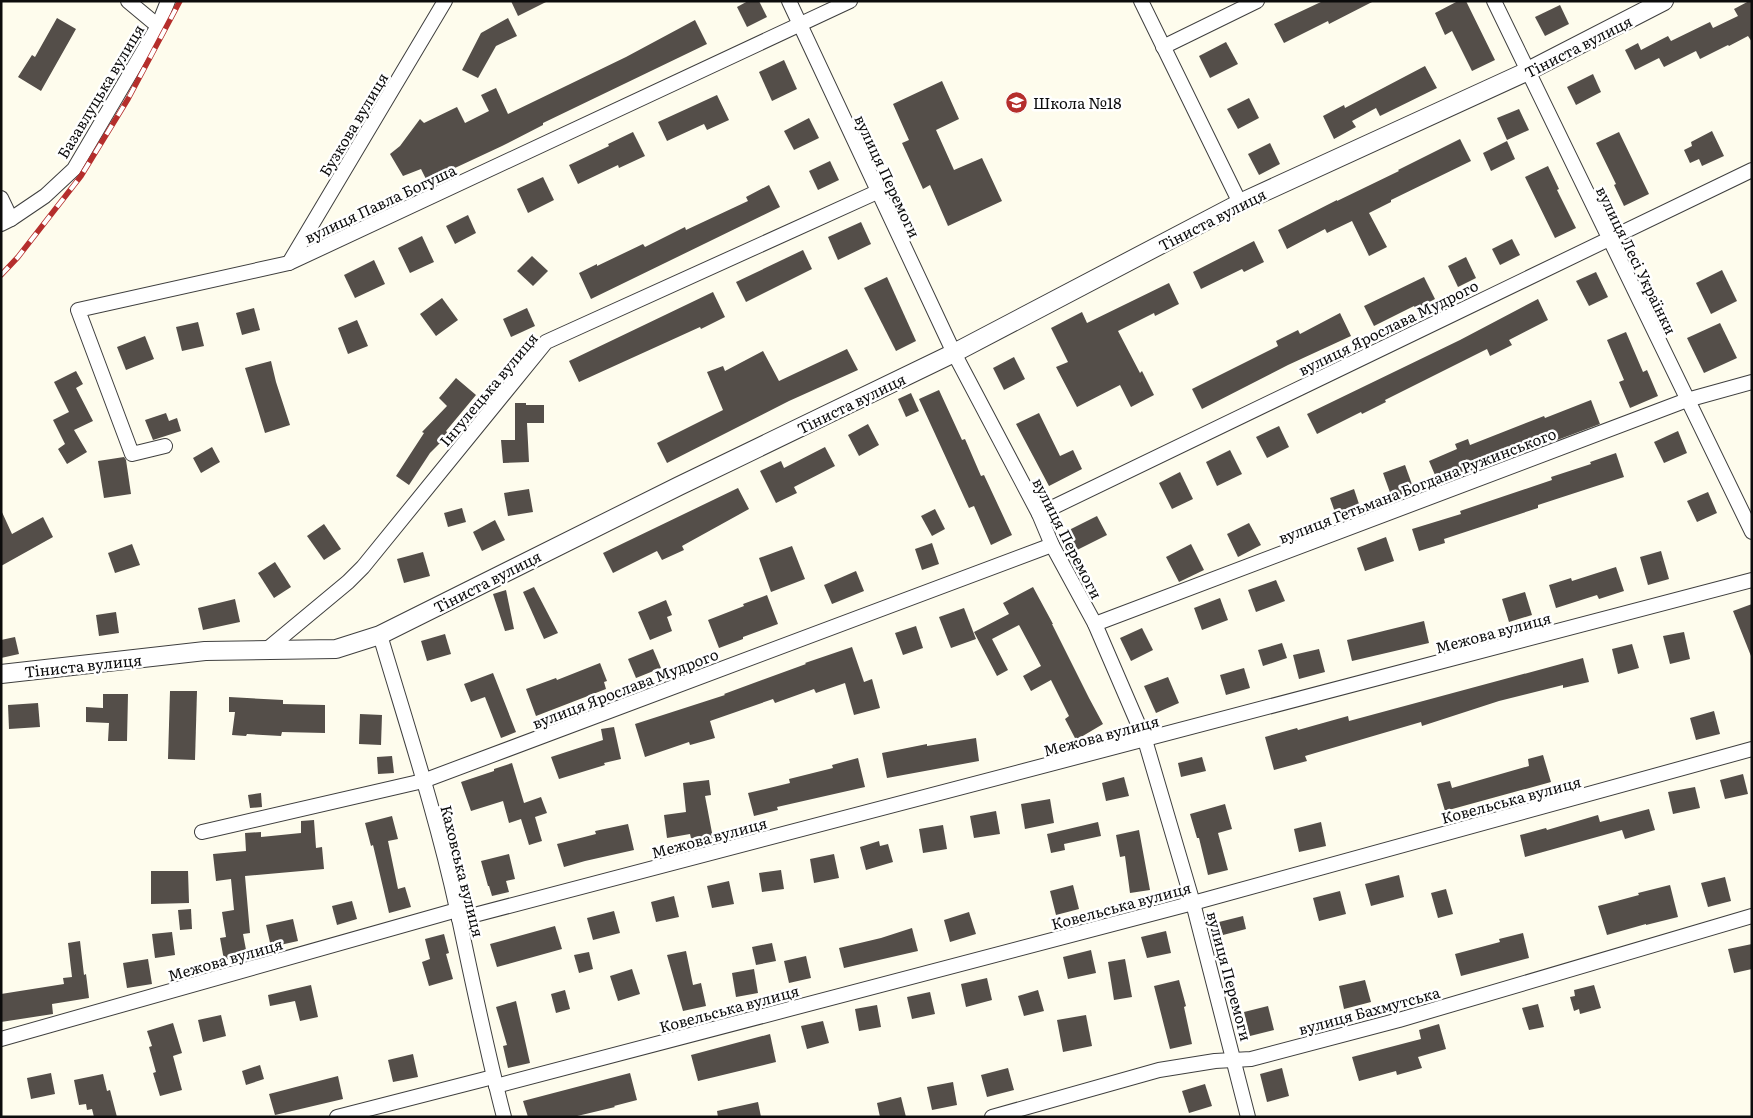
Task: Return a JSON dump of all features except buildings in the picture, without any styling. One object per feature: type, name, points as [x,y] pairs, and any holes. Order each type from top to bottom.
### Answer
[{"type":"street","points":[[128,1],[158,26]]},
{"type":"street","name":"Базавлуцька вулиця","points":[[6,222],[44,196],[74,169],[158,26],[168,1]]},
{"type":"street","name":"Бузкова вулиця","points":[[289,263],[445,1]]},
{"type":"street","name":"вулиця Перемоги","points":[[789,1],[954,353],[1039,514],[1052,545],[1095,624],[1145,740],[1194,903],[1248,1117]]},
{"type":"street","name":"вулиця Павла Богуша","points":[[165,446],[132,454],[78,310],[289,263],[801,26],[850,1]]},
{"type":"street","points":[[1141,1],[1240,203]]},
{"type":"street","points":[[1163,47],[1257,1]]},
{"type":"street","name":"вулиця Лесі Українки","points":[[1494,1],[1752,532]]},
{"type":"street","name":"Тіниста вулиця","points":[[1,674],[206,651],[336,649],[380,635],[688,482],[954,353],[1240,203],[1528,72],[1664,1]]},
{"type":"street","name":"вулиця Ярослава Мудрого","points":[[1039,514],[1752,170]]},
{"type":"street","name":"Інгулецька вулиця","points":[[265,651],[348,582],[363,566],[546,342],[878,192]]},
{"type":"street","points":[[1,198],[6,222]]},
{"type":"street","name":"вулиця Гетьмана Богдана Ружинського","points":[[1095,624],[1687,400],[1752,382]]},
{"type":"street","name":"вулиця Ярослава Мудрого","points":[[202,832],[423,781],[1052,545]]},
{"type":"street","name":"Межова вулиця","points":[[1,1039],[458,914],[1145,740],[1752,580]]},
{"type":"street","name":"Каховська вулиця","points":[[380,635],[423,781],[458,914],[504,1117]]},
{"type":"street","name":"Ковельська вулиця","points":[[337,1117],[495,1082],[1194,903],[1752,749]]},
{"type":"street","name":"вулиця Бахмутська","points":[[992,1117],[1159,1070],[1215,1060],[1235,1061],[1251,1059],[1399,1020],[1752,916]]},
{"type":"railway","points":[[1,275],[18,257],[81,176],[128,99],[180,1]]},
{"type":"place","name":"Школа №18","points":[[1017,102]]}]
